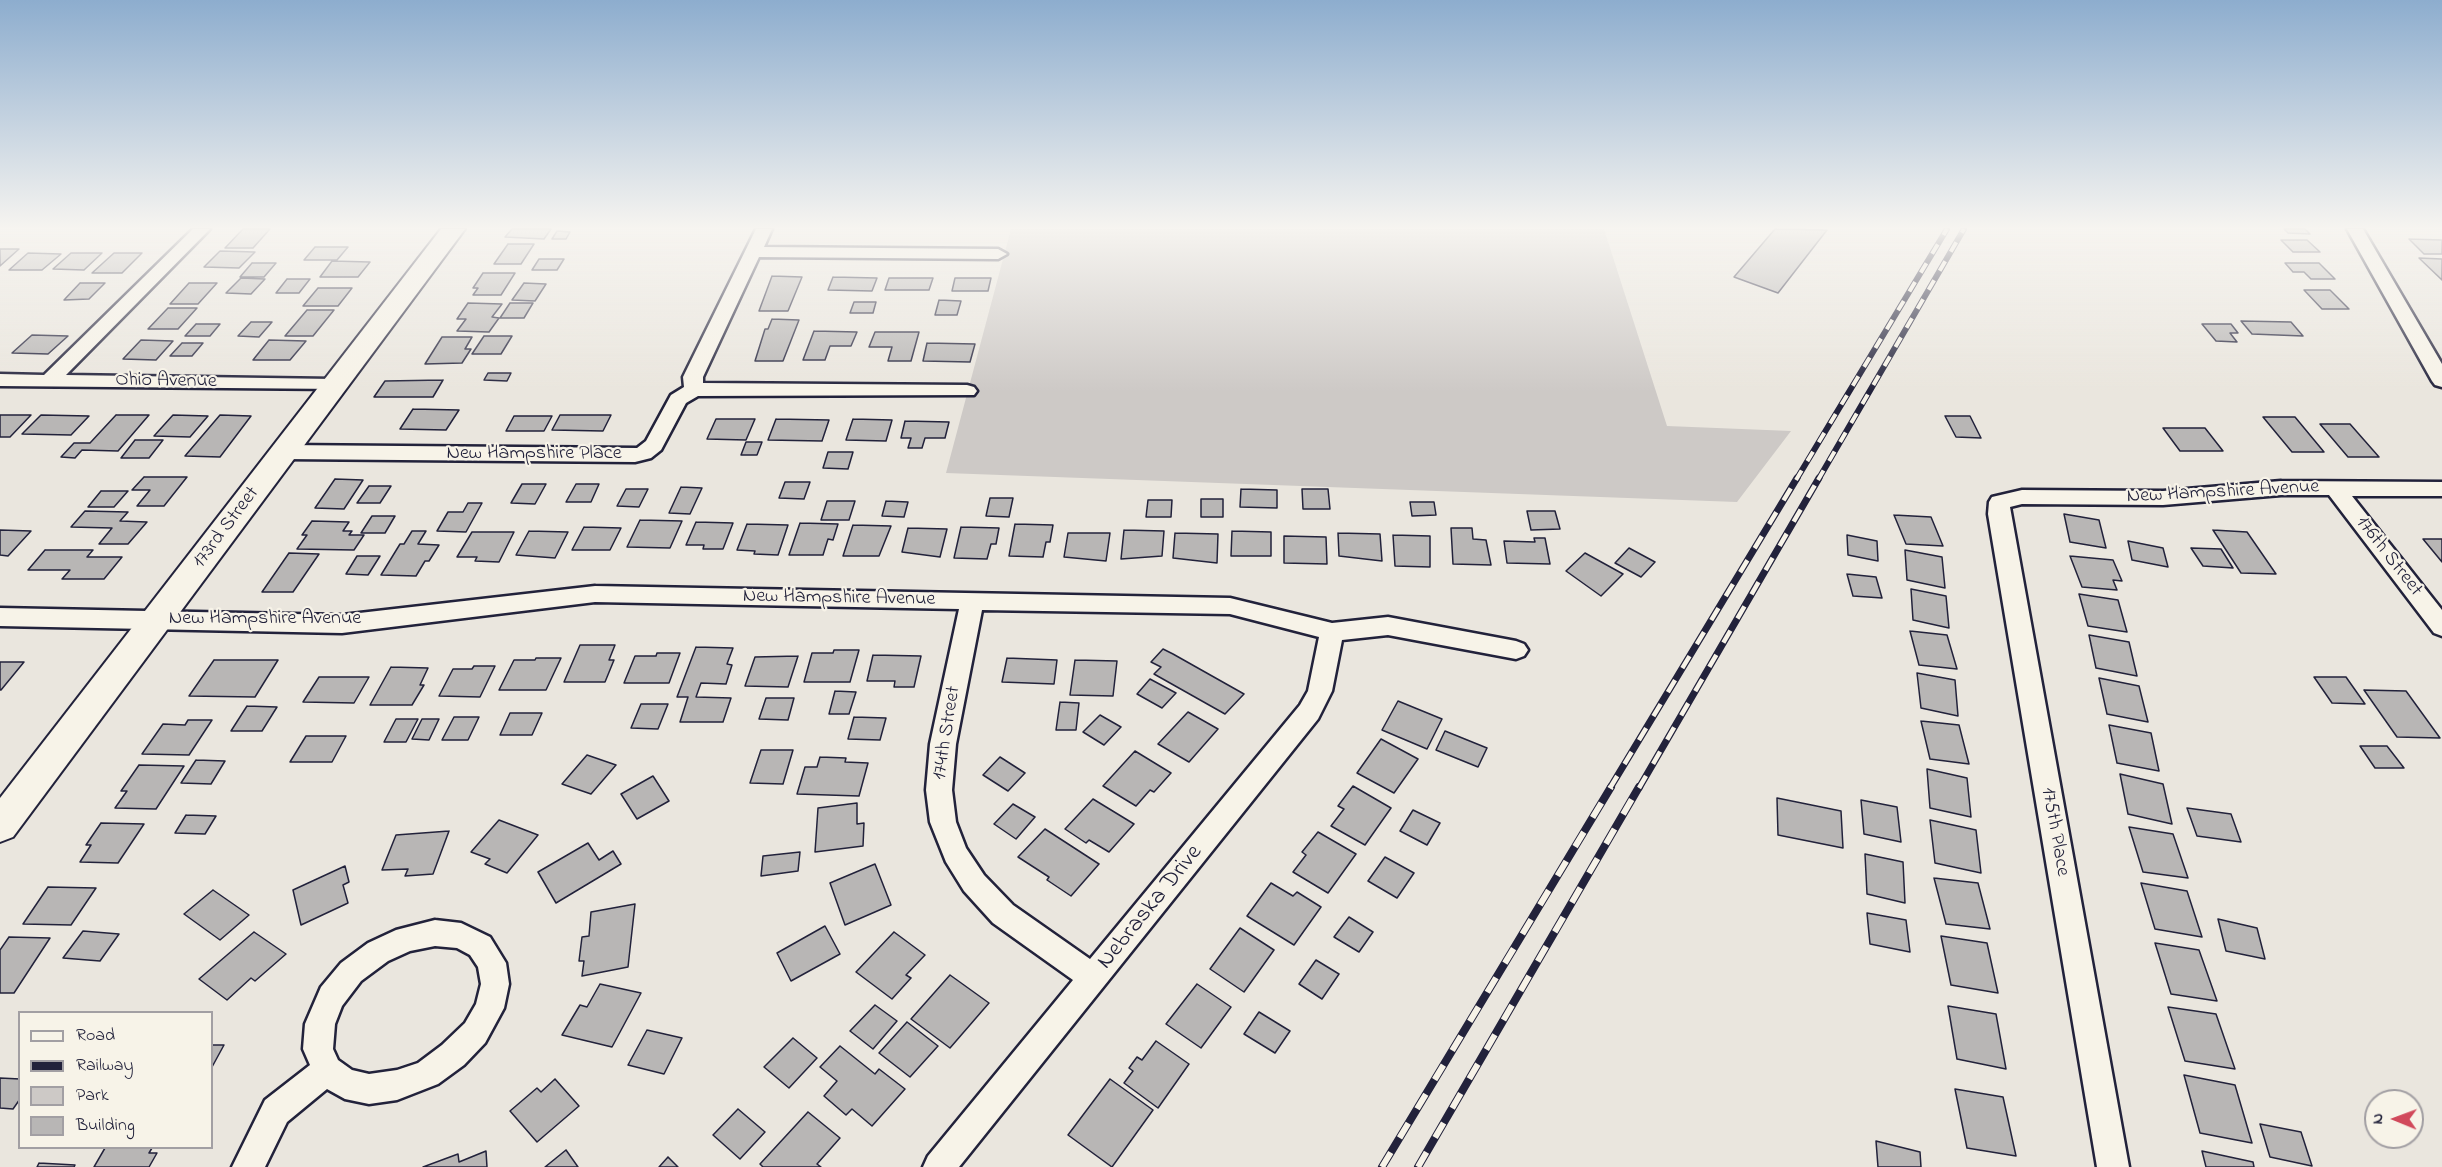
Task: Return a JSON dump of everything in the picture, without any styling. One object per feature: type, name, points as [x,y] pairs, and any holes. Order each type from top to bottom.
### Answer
[{"type":"street","points":[[49,381],[147,283]]},
{"type":"street","name":"173rd Street","points":[[0,826],[411,283]]},
{"type":"street","points":[[738,283],[693,377],[694,390],[719,388],[967,391]]},
{"type":"street","points":[[2386,283],[2442,381]]},
{"type":"street","name":"Ohio Avenue","points":[[0,381],[333,385]]},
{"type":"street","name":"New Hampshire Place","points":[[284,452],[634,455],[644,453],[654,445],[678,399],[694,390]]},
{"type":"street","name":"New Hampshire Avenue","points":[[2004,499],[2163,498],[2281,488],[2442,489]]},
{"type":"street","name":"176th Street","points":[[2335,488],[2442,627]]},
{"type":"street","name":"175th Place","points":[[2004,499],[1998,506],[1999,513],[2113,1167]]},
{"type":"street","name":"New Hampshire Avenue","points":[[0,617],[342,624],[595,594],[1230,606],[1254,610],[1332,633],[1388,626],[1516,650]]},
{"type":"street","name":"174th Street","points":[[972,602],[943,744],[939,790],[943,822],[955,854],[974,883],[1003,914],[1094,978]]},
{"type":"street","name":"Nebraska Drive","points":[[939,1167],[1309,712],[1320,691],[1332,633]]},
{"type":"street","points":[[435,933],[461,936],[480,946],[492,963],[495,984],[489,1008],[476,1033],[453,1055],[427,1074],[397,1085],[379,1088],[369,1089],[345,1084],[327,1070],[318,1049],[320,1024],[331,997],[351,972],[378,952],[406,939],[435,933]]},
{"type":"street","points":[[248,1167],[276,1111],[286,1100],[327,1070]]},
{"type":"green space","points":[[996,283],[1621,283],[1667,426],[1791,431],[1737,502],[946,473]]},
{"type":"building","points":[[80,283],[105,283],[89,299],[64,300]]},
{"type":"building","points":[[189,283],[217,283],[198,304],[170,304]]},
{"type":"building","points":[[236,283],[261,283],[251,294],[226,293]]},
{"type":"building","points":[[283,283],[306,283],[299,293],[276,293]]},
{"type":"building","points":[[476,283],[508,283],[501,295],[473,295],[478,288],[473,288]]},
{"type":"building","points":[[524,283],[546,284],[535,301],[512,300]]},
{"type":"building","points":[[769,283],[799,283],[788,311],[759,311]]},
{"type":"building","points":[[831,283],[875,283],[872,291],[828,290]]},
{"type":"building","points":[[887,283],[931,283],[929,290],[885,290]]},
{"type":"building","points":[[954,283],[990,283],[988,291],[952,291]]},
{"type":"building","points":[[1752,283],[1785,283],[1778,293]]},
{"type":"building","points":[[318,288],[352,288],[338,306],[303,306]]},
{"type":"building","points":[[2304,290],[2330,290],[2349,309],[2322,309]]},
{"type":"building","points":[[939,300],[961,301],[957,315],[935,315]]},
{"type":"building","points":[[854,302],[876,302],[873,313],[850,313]]},
{"type":"building","points":[[468,303],[502,304],[492,317],[499,318],[489,332],[457,331],[466,319],[457,319]]},
{"type":"building","points":[[510,303],[533,303],[524,318],[500,318]]},
{"type":"building","points":[[168,308],[197,308],[178,329],[148,329]]},
{"type":"building","points":[[307,310],[334,310],[313,336],[285,336]]},
{"type":"building","points":[[772,319],[799,320],[783,361],[755,361],[765,329],[768,329]]},
{"type":"building","points":[[2241,321],[2291,322],[2303,336],[2252,334]]},
{"type":"building","points":[[251,322],[272,322],[259,337],[238,336]]},
{"type":"building","points":[[196,324],[220,324],[210,336],[185,336]]},
{"type":"building","points":[[2202,324],[2231,324],[2238,333],[2230,333],[2237,342],[2216,341]]},
{"type":"building","points":[[814,331],[857,332],[851,346],[830,346],[825,360],[803,360]]},
{"type":"building","points":[[875,332],[919,332],[911,361],[888,361],[892,347],[869,347]]},
{"type":"building","points":[[32,335],[68,336],[48,354],[12,353]]},
{"type":"building","points":[[484,336],[512,336],[501,354],[472,354]]},
{"type":"building","points":[[442,337],[472,337],[465,349],[471,349],[462,363],[425,364]]},
{"type":"building","points":[[141,340],[173,341],[156,360],[123,359]]},
{"type":"building","points":[[269,340],[306,341],[290,360],[253,360]]},
{"type":"building","points":[[182,343],[203,343],[192,356],[170,356]]},
{"type":"building","points":[[927,343],[975,344],[970,362],[923,361]]},
{"type":"building","points":[[488,373],[511,373],[507,381],[484,380]]},
{"type":"building","points":[[443,380],[433,397],[374,397],[385,381]]},
{"type":"building","points":[[413,409],[459,410],[446,430],[400,429]]},
{"type":"building","points":[[0,415],[31,415],[10,437],[0,437]]},
{"type":"building","points":[[41,415],[89,416],[71,435],[22,434]]},
{"type":"building","points":[[116,415],[149,415],[118,451],[82,450],[75,458],[61,457],[74,443],[90,443]]},
{"type":"building","points":[[173,415],[208,416],[190,437],[154,436]]},
{"type":"building","points":[[220,415],[251,416],[220,457],[185,456]]},
{"type":"building","points":[[560,415],[611,415],[603,431],[552,430]]},
{"type":"building","points":[[514,416],[552,416],[544,431],[506,431]]},
{"type":"building","points":[[1945,416],[1970,416],[1981,438],[1956,437]]},
{"type":"building","points":[[2263,417],[2295,417],[2324,452],[2292,452]]},
{"type":"building","points":[[716,419],[755,419],[746,440],[707,439]]},
{"type":"building","points":[[776,419],[829,420],[822,441],[768,440]]},
{"type":"building","points":[[853,419],[892,420],[886,441],[846,440]]},
{"type":"building","points":[[905,421],[949,422],[945,438],[925,438],[922,448],[908,448],[911,438],[901,438]]},
{"type":"building","points":[[2320,424],[2350,424],[2379,457],[2348,457]]},
{"type":"building","points":[[2163,428],[2205,428],[2223,451],[2180,451]]},
{"type":"building","points":[[135,440],[163,440],[149,458],[121,458]]},
{"type":"building","points":[[746,442],[762,442],[757,455],[741,455]]},
{"type":"building","points":[[828,452],[853,452],[848,469],[823,468]]},
{"type":"building","points":[[144,477],[187,477],[164,506],[137,506],[150,490],[132,490]]},
{"type":"building","points":[[335,479],[363,480],[344,509],[315,508]]},
{"type":"building","points":[[785,482],[810,482],[804,499],[779,498]]},
{"type":"building","points":[[522,484],[546,484],[535,504],[511,503]]},
{"type":"building","points":[[576,484],[599,484],[591,502],[566,502]]},
{"type":"building","points":[[369,486],[391,486],[380,503],[357,503]]},
{"type":"building","points":[[681,487],[702,488],[690,514],[669,513]]},
{"type":"building","points":[[626,489],[648,489],[639,507],[617,506]]},
{"type":"building","points":[[1241,489],[1277,490],[1277,508],[1240,507]]},
{"type":"building","points":[[1302,489],[1328,489],[1330,509],[1303,509]]},
{"type":"building","points":[[101,491],[128,491],[114,507],[88,507]]},
{"type":"building","points":[[990,498],[1013,498],[1009,517],[986,516]]},
{"type":"building","points":[[1201,499],[1223,499],[1223,517],[1201,517]]},
{"type":"building","points":[[1148,500],[1172,500],[1171,517],[1146,517]]},
{"type":"building","points":[[827,501],[855,501],[849,520],[821,520]]},
{"type":"building","points":[[886,501],[908,502],[904,517],[882,516]]},
{"type":"building","points":[[1410,502],[1434,502],[1436,515],[1412,516]]},
{"type":"building","points":[[468,503],[482,503],[466,532],[437,531],[448,512],[463,512]]},
{"type":"building","points":[[85,511],[128,512],[120,521],[147,522],[128,544],[99,544],[112,528],[71,527]]},
{"type":"building","points":[[1527,511],[1555,511],[1560,529],[1531,530]]},
{"type":"building","points":[[2064,514],[2099,520],[2106,548],[2070,542]]},
{"type":"building","points":[[1894,515],[1931,517],[1943,546],[1906,544]]},
{"type":"building","points":[[372,516],[395,516],[385,533],[361,533]]},
{"type":"building","points":[[640,520],[682,521],[670,548],[627,547]]},
{"type":"building","points":[[312,521],[349,522],[343,531],[352,531],[349,535],[364,535],[354,550],[297,549],[307,535],[302,535]]},
{"type":"building","points":[[696,522],[733,523],[723,549],[703,549],[704,545],[686,545]]},
{"type":"building","points":[[800,523],[838,524],[833,540],[828,539],[823,555],[789,555]]},
{"type":"building","points":[[747,524],[788,525],[778,555],[754,554],[755,551],[737,550]]},
{"type":"building","points":[[1015,524],[1053,525],[1050,542],[1046,542],[1043,557],[1009,556]]},
{"type":"building","points":[[853,525],[891,526],[879,556],[843,556]]},
{"type":"building","points":[[584,527],[621,528],[610,550],[572,550]]},
{"type":"building","points":[[961,527],[999,528],[996,544],[991,544],[987,559],[954,558]]},
{"type":"building","points":[[908,528],[947,529],[940,557],[902,552]]},
{"type":"building","points":[[1451,528],[1472,528],[1473,539],[1486,540],[1491,565],[1453,564]]},
{"type":"building","points":[[0,530],[31,531],[8,556],[0,555]]},
{"type":"building","points":[[1124,530],[1164,531],[1162,556],[1121,559]]},
{"type":"building","points":[[2213,530],[2247,532],[2276,574],[2241,573]]},
{"type":"building","points":[[412,531],[426,531],[418,544],[439,545],[429,561],[425,561],[416,576],[381,575],[400,544],[404,544]]},
{"type":"building","points":[[529,531],[568,532],[555,558],[516,555]]},
{"type":"building","points":[[1232,531],[1271,532],[1271,556],[1231,556]]},
{"type":"building","points":[[472,532],[514,532],[499,562],[475,561],[477,557],[457,557]]},
{"type":"building","points":[[1068,533],[1110,533],[1106,561],[1064,557]]},
{"type":"building","points":[[1175,533],[1218,534],[1217,563],[1173,558]]},
{"type":"building","points":[[1338,533],[1380,534],[1382,561],[1339,556]]},
{"type":"building","points":[[1393,535],[1430,536],[1430,567],[1395,566]]},
{"type":"building","points":[[1847,535],[1877,541],[1878,561],[1848,555]]},
{"type":"building","points":[[1284,536],[1326,537],[1327,564],[1284,563]]},
{"type":"building","points":[[1534,538],[1545,538],[1550,564],[1507,563],[1504,541],[1535,542]]},
{"type":"building","points":[[2423,539],[2442,539],[2442,562]]},
{"type":"building","points":[[2128,541],[2163,548],[2168,567],[2132,560]]},
{"type":"building","points":[[1629,548],[1655,562],[1641,577],[1615,563]]},
{"type":"building","points":[[2191,548],[2221,549],[2233,568],[2203,566]]},
{"type":"building","points":[[45,550],[93,550],[87,557],[122,557],[104,579],[62,579],[70,570],[28,570]]},
{"type":"building","points":[[1905,550],[1942,557],[1945,588],[1907,580]]},
{"type":"building","points":[[289,553],[319,554],[293,592],[262,592]]},
{"type":"building","points":[[1585,553],[1623,574],[1601,596],[1566,571]]},
{"type":"building","points":[[357,556],[380,556],[368,575],[346,574]]},
{"type":"building","points":[[2070,556],[2113,560],[2122,581],[2113,580],[2117,590],[2082,587]]},
{"type":"building","points":[[1847,574],[1876,577],[1882,598],[1853,596]]},
{"type":"building","points":[[1911,589],[1946,596],[1949,628],[1913,620]]},
{"type":"building","points":[[2079,594],[2118,600],[2127,632],[2088,626]]},
{"type":"building","points":[[1910,631],[1947,635],[1957,669],[1919,665]]},
{"type":"building","points":[[2089,635],[2129,642],[2137,676],[2096,668]]},
{"type":"building","points":[[580,645],[615,645],[609,660],[614,660],[605,682],[564,682]]},
{"type":"building","points":[[696,647],[733,648],[727,664],[732,665],[726,684],[701,683],[696,697],[731,698],[723,722],[680,722],[688,697],[677,697]]},
{"type":"building","points":[[1163,649],[1244,694],[1225,714],[1154,674],[1161,667],[1151,662]]},
{"type":"building","points":[[834,650],[859,650],[850,682],[804,682],[812,653],[833,653]]},
{"type":"building","points":[[657,653],[680,653],[669,683],[624,683],[635,656],[656,656]]},
{"type":"building","points":[[873,655],[921,656],[914,687],[894,687],[895,681],[867,681]]},
{"type":"building","points":[[798,656],[788,687],[745,686],[755,657]]},
{"type":"building","points":[[536,658],[561,658],[546,690],[499,690],[514,660],[535,660]]},
{"type":"building","points":[[1007,658],[1057,660],[1054,684],[1002,682]]},
{"type":"building","points":[[214,660],[278,660],[255,697],[189,696]]},
{"type":"building","points":[[1075,660],[1117,661],[1113,696],[1070,695]]},
{"type":"building","points":[[0,662],[24,662],[1,690],[0,690]]},
{"type":"building","points":[[474,666],[495,666],[480,697],[439,696],[453,669],[472,669]]},
{"type":"building","points":[[391,667],[428,668],[420,685],[424,685],[412,705],[370,705]]},
{"type":"building","points":[[1917,673],[1955,680],[1958,716],[1921,708]]},
{"type":"building","points":[[319,677],[369,677],[354,703],[303,702]]},
{"type":"building","points":[[2314,677],[2346,677],[2365,704],[2332,703]]},
{"type":"building","points":[[2099,678],[2139,686],[2148,722],[2107,714]]},
{"type":"building","points":[[1150,679],[1176,693],[1162,708],[1137,694]]},
{"type":"building","points":[[2364,690],[2406,691],[2440,738],[2397,737]]},
{"type":"building","points":[[835,691],[856,692],[849,714],[829,714]]},
{"type":"building","points":[[766,698],[794,698],[788,720],[759,719]]},
{"type":"building","points":[[1398,701],[1442,719],[1427,749],[1382,730]]},
{"type":"building","points":[[1060,702],[1079,703],[1076,730],[1056,730]]},
{"type":"building","points":[[641,704],[668,704],[658,729],[631,728]]},
{"type":"building","points":[[247,706],[277,707],[262,731],[231,731]]},
{"type":"building","points":[[1188,712],[1218,729],[1189,762],[1158,744]]},
{"type":"building","points":[[510,713],[542,713],[532,735],[500,735]]},
{"type":"building","points":[[1100,715],[1121,727],[1104,745],[1083,732]]},
{"type":"building","points":[[454,717],[479,717],[468,740],[442,740]]},
{"type":"building","points":[[854,717],[886,718],[880,740],[848,739]]},
{"type":"building","points":[[396,719],[418,719],[406,742],[384,742]]},
{"type":"building","points":[[422,719],[439,719],[429,740],[412,739]]},
{"type":"building","points":[[188,720],[212,720],[189,755],[142,754],[163,724],[185,725]]},
{"type":"building","points":[[1921,721],[1959,725],[1969,764],[1930,759]]},
{"type":"building","points":[[2109,725],[2151,733],[2159,771],[2117,763]]},
{"type":"building","points":[[1445,731],[1487,748],[1478,767],[1436,750]]},
{"type":"building","points":[[306,736],[346,736],[332,762],[290,762]]},
{"type":"building","points":[[1381,739],[1418,759],[1394,793],[1357,773]]},
{"type":"building","points":[[2360,746],[2387,746],[2404,768],[2375,768]]},
{"type":"building","points":[[761,750],[793,750],[783,784],[750,783]]},
{"type":"building","points":[[1135,751],[1171,773],[1154,792],[1150,790],[1136,806],[1103,786]]},
{"type":"building","points":[[587,755],[616,765],[591,794],[562,784]]},
{"type":"building","points":[[820,757],[846,758],[845,762],[868,763],[859,796],[797,794],[805,767],[817,767]]},
{"type":"building","points":[[1000,757],[1025,773],[1008,791],[983,775]]},
{"type":"building","points":[[196,760],[225,761],[211,784],[181,783]]},
{"type":"building","points":[[139,765],[184,766],[156,809],[115,808],[127,791],[121,791]]},
{"type":"building","points":[[1927,769],[1967,778],[1971,817],[1930,808]]},
{"type":"building","points":[[2120,774],[2163,784],[2172,824],[2128,814]]},
{"type":"building","points":[[653,776],[669,801],[637,819],[621,794]]},
{"type":"building","points":[[1353,786],[1391,808],[1365,845],[1331,826],[1344,809],[1338,806]]},
{"type":"building","points":[[1777,798],[1841,811],[1843,848],[1778,835]]},
{"type":"building","points":[[1093,799],[1134,824],[1109,852],[1089,840],[1086,843],[1065,829]]},
{"type":"building","points":[[1861,800],[1897,807],[1901,842],[1864,834]]},
{"type":"building","points":[[857,803],[857,824],[864,823],[863,846],[815,852],[818,808]]},
{"type":"building","points":[[1013,804],[1035,817],[1016,839],[994,824]]},
{"type":"building","points":[[2187,808],[2231,814],[2241,842],[2197,836]]},
{"type":"building","points":[[1413,810],[1440,823],[1427,845],[1400,831]]},
{"type":"building","points":[[186,815],[216,816],[205,834],[175,833]]},
{"type":"building","points":[[499,820],[538,835],[507,873],[485,864],[490,859],[471,852]]},
{"type":"building","points":[[1930,820],[1976,830],[1981,873],[1935,863]]},
{"type":"building","points":[[101,823],[144,824],[118,863],[80,862],[91,845],[86,845]]},
{"type":"building","points":[[2129,827],[2173,834],[2188,878],[2143,872]]},
{"type":"building","points":[[1045,829],[1099,864],[1071,896],[1047,880],[1049,877],[1018,857]]},
{"type":"building","points":[[449,831],[433,874],[405,876],[408,869],[382,870],[396,835]]},
{"type":"building","points":[[1318,832],[1356,854],[1328,893],[1293,872],[1306,855],[1302,852]]},
{"type":"building","points":[[588,843],[599,860],[613,851],[621,864],[556,903],[538,872]]},
{"type":"building","points":[[800,852],[798,871],[761,876],[763,856]]},
{"type":"building","points":[[1865,854],[1903,862],[1905,903],[1867,894]]},
{"type":"building","points":[[1385,857],[1414,873],[1397,898],[1368,881]]},
{"type":"building","points":[[875,864],[891,905],[845,925],[830,883]]},
{"type":"building","points":[[345,866],[349,882],[343,885],[348,903],[301,925],[293,890]]},
{"type":"building","points":[[1934,878],[1978,883],[1990,929],[1946,924]]},
{"type":"building","points":[[1271,883],[1293,896],[1297,892],[1321,907],[1294,945],[1247,916]]},
{"type":"building","points":[[2141,883],[2187,891],[2202,937],[2155,929]]},
{"type":"building","points":[[48,887],[96,888],[71,925],[23,924]]},
{"type":"building","points":[[213,890],[249,915],[220,940],[184,914]]},
{"type":"building","points":[[635,904],[628,967],[582,976],[584,961],[579,961],[582,937],[589,936],[591,912]]},
{"type":"building","points":[[1867,913],[1906,920],[1910,952],[1870,944]]},
{"type":"building","points":[[1349,917],[1373,932],[1359,952],[1334,937]]},
{"type":"building","points":[[2218,919],[2257,928],[2265,959],[2226,951]]},
{"type":"building","points":[[825,926],[840,954],[791,981],[777,953]]},
{"type":"building","points":[[1240,928],[1274,950],[1244,992],[1210,969]]},
{"type":"building","points":[[83,931],[119,934],[100,961],[63,958]]},
{"type":"building","points":[[254,932],[286,954],[255,981],[251,978],[227,1000],[199,979]]},
{"type":"building","points":[[894,932],[925,955],[906,975],[911,978],[892,999],[856,972]]},
{"type":"building","points":[[1941,936],[1987,943],[1998,993],[1951,985]]},
{"type":"building","points":[[9,937],[50,938],[14,993],[0,993],[0,950]]},
{"type":"building","points":[[2155,943],[2199,950],[2217,1001],[2171,994]]},
{"type":"building","points":[[1316,960],[1339,974],[1322,999],[1299,984]]},
{"type":"building","points":[[950,975],[989,1003],[950,1048],[911,1019]]},
{"type":"building","points":[[600,984],[641,993],[612,1047],[562,1035],[580,1005],[587,1007]]},
{"type":"building","points":[[1197,984],[1231,1007],[1201,1048],[1166,1024]]},
{"type":"building","points":[[875,1005],[897,1021],[873,1049],[850,1031]]},
{"type":"building","points":[[1948,1006],[1996,1014],[2006,1069],[1957,1059]]},
{"type":"building","points":[[2168,1007],[2216,1014],[2235,1069],[2185,1061]]},
{"type":"building","points":[[1259,1012],[1290,1031],[1275,1053],[1244,1034]]},
{"type":"building","points":[[907,1022],[938,1046],[910,1077],[879,1053]]},
{"type":"building","points":[[647,1030],[682,1038],[664,1074],[628,1065]]},
{"type":"building","points":[[793,1038],[817,1058],[789,1088],[764,1067]]},
{"type":"building","points":[[1156,1041],[1189,1064],[1158,1108],[1124,1083],[1133,1071],[1129,1068],[1137,1057],[1142,1060]]},
{"type":"building","points":[[213,1045],[224,1045],[213,1065]]},
{"type":"building","points":[[840,1046],[875,1074],[879,1069],[905,1089],[872,1126],[852,1109],[846,1115],[824,1096],[837,1081],[820,1067]]},
{"type":"building","points":[[2184,1075],[2235,1085],[2252,1143],[2200,1133]]},
{"type":"building","points":[[0,1078],[18,1079],[18,1102],[13,1109],[0,1108]]},
{"type":"building","points":[[555,1079],[579,1106],[537,1142],[510,1111],[537,1088],[541,1092]]},
{"type":"building","points":[[1110,1079],[1153,1110],[1112,1167],[1068,1135]]},
{"type":"building","points":[[1955,1089],[2003,1097],[2016,1156],[1967,1148]]},
{"type":"building","points":[[738,1109],[765,1132],[740,1159],[713,1135]]},
{"type":"building","points":[[808,1112],[840,1138],[817,1164],[821,1167],[763,1167],[760,1164]]},
{"type":"building","points":[[2260,1124],[2301,1132],[2312,1166],[2270,1157]]},
{"type":"building","points":[[1876,1141],[1920,1152],[1921,1167],[1878,1167]]},
{"type":"building","points":[[104,1149],[151,1149],[149,1153],[157,1153],[149,1167],[94,1167]]},
{"type":"building","points":[[566,1150],[578,1167],[545,1167]]},
{"type":"building","points":[[486,1151],[487,1167],[423,1167],[458,1154],[459,1162]]},
{"type":"building","points":[[2202,1151],[2253,1162],[2254,1167],[2206,1167]]},
{"type":"building","points":[[668,1157],[678,1167],[659,1167]]},
{"type":"building","points":[[39,1163],[75,1165],[74,1167],[37,1167]]},
{"type":"railway","points":[[1796,480],[1914,283]]},
{"type":"railway","points":[[1818,480],[1932,283]]},
{"type":"railway","points":[[1610,788],[1797,478]]},
{"type":"railway","points":[[1639,788],[1819,478]]},
{"type":"railway","points":[[1382,1167],[1611,787]]},
{"type":"railway","points":[[1418,1167],[1639,787]]}]
